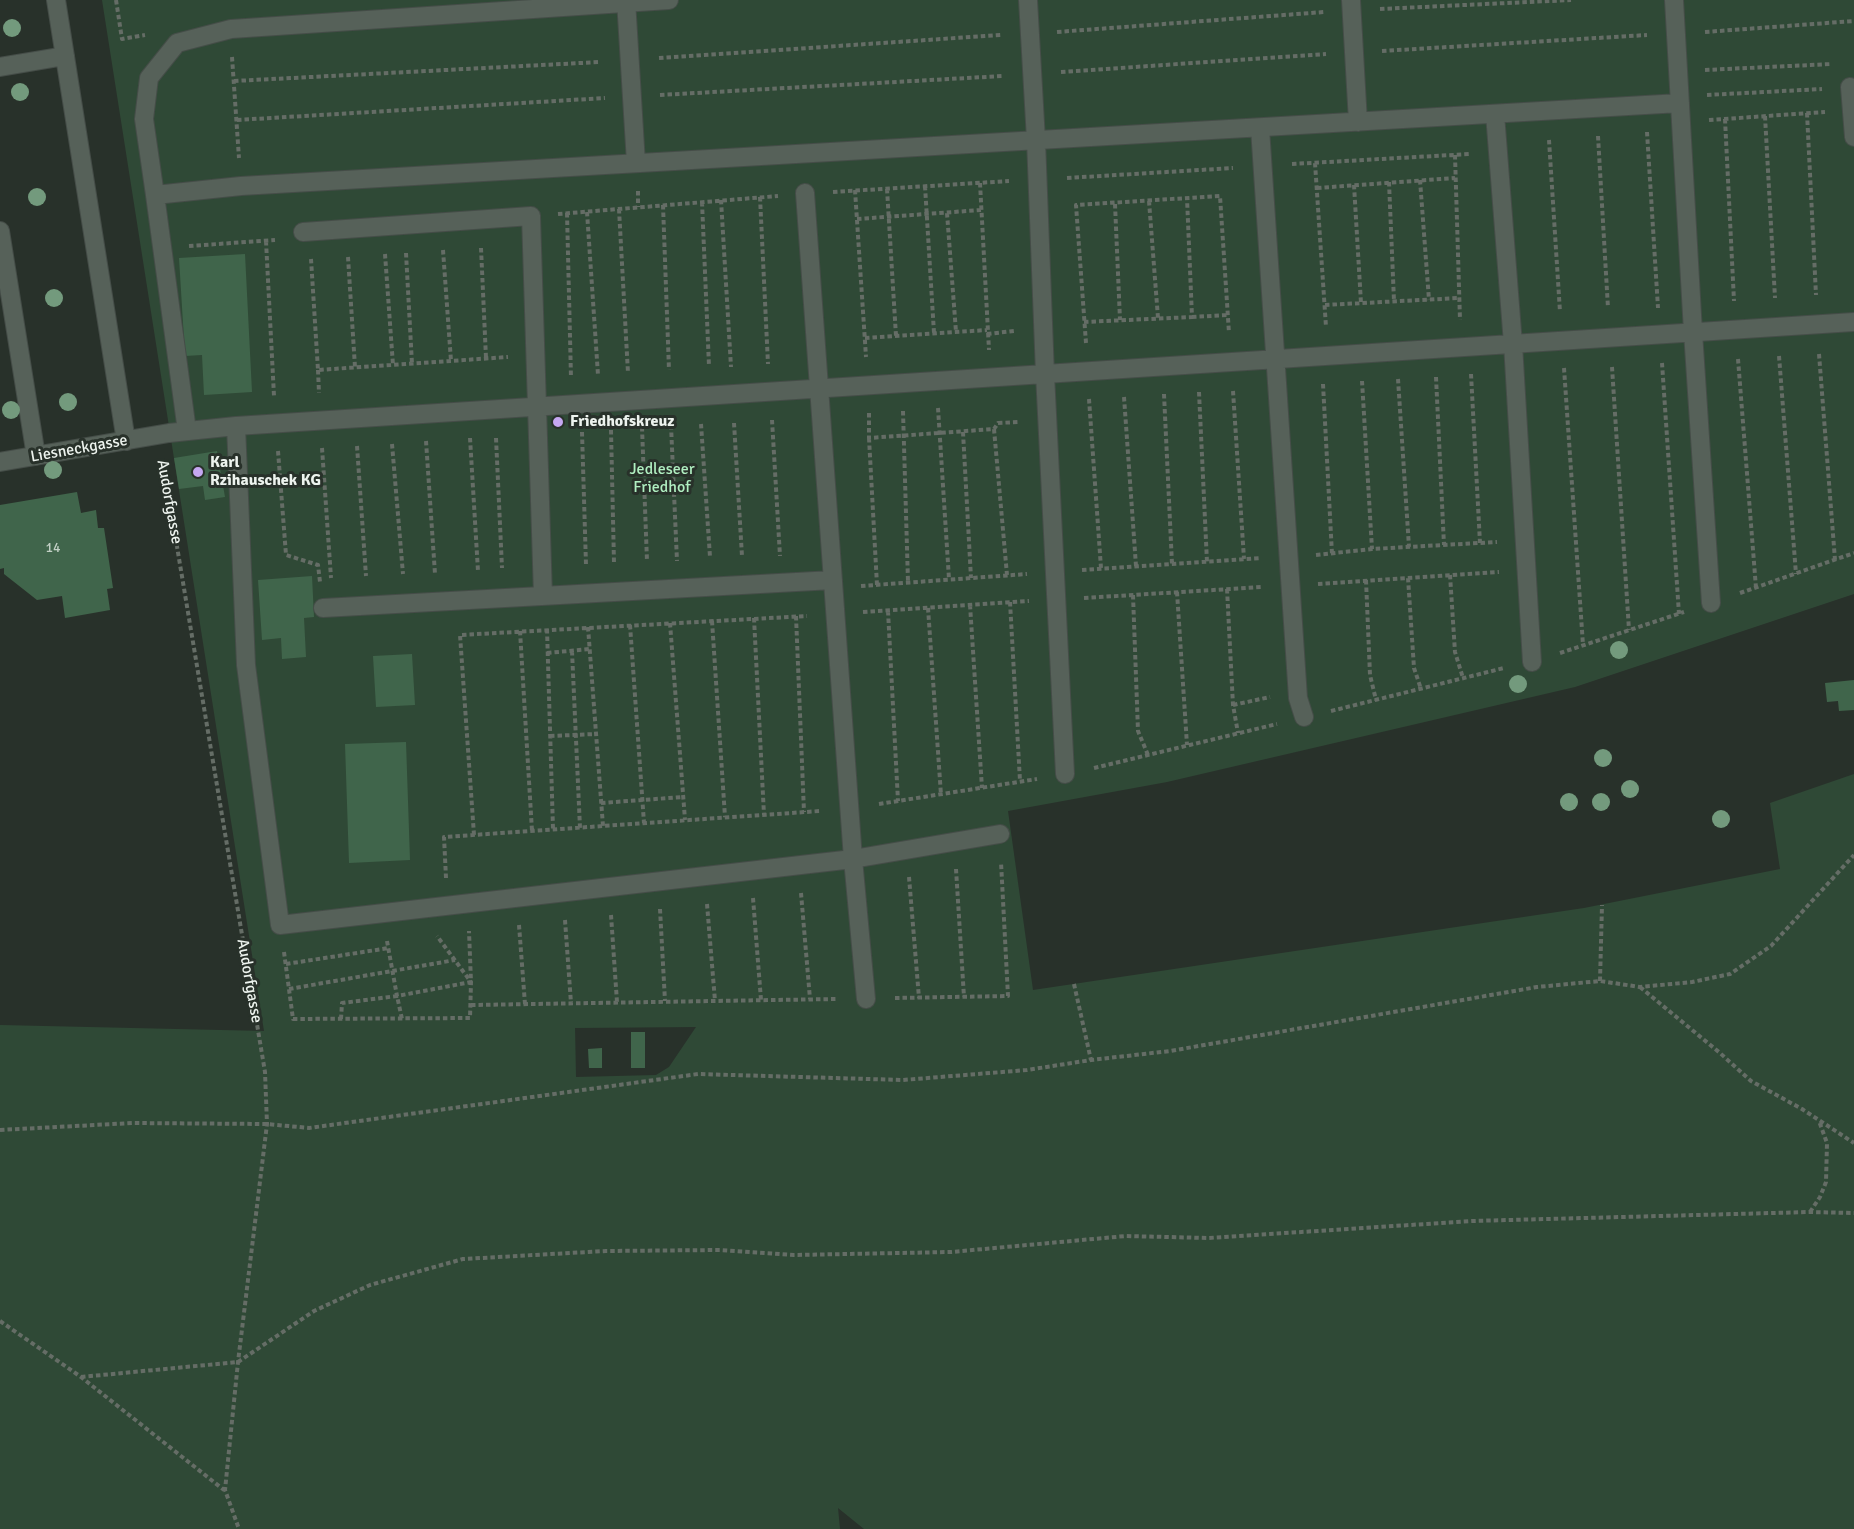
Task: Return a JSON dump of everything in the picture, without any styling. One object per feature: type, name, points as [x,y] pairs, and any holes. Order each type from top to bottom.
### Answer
[{"type":"street","points":[[56,0],[126,441]]},
{"type":"street","points":[[186,431],[144,119],[148,78],[177,43],[231,29],[626,1],[669,0]]},
{"type":"street","points":[[1028,0],[1065,774]]},
{"type":"street","points":[[1674,0],[1711,603]]},
{"type":"street","points":[[626,1],[636,164]]},
{"type":"street","points":[[1352,5],[1358,122]]},
{"type":"street","points":[[0,67],[65,56]]},
{"type":"street","points":[[1850,87],[1854,137]]},
{"type":"street","points":[[155,195],[241,186],[1036,140],[1547,111],[1680,107]]},
{"type":"street","points":[[1495,114],[1513,344],[1532,662]]},
{"type":"street","points":[[1260,128],[1297,690],[1304,717]]},
{"type":"street","points":[[805,193],[853,859],[866,999]]},
{"type":"street","points":[[306,232],[531,216],[530,245],[543,596]]},
{"type":"street","points":[[0,231],[36,456]]},
{"type":"street","name":"Liesneckgasse","points":[[0,462],[158,435],[236,426],[1854,322]]},
{"type":"street","points":[[236,426],[246,665],[280,925],[853,859],[1000,834]]},
{"type":"street","points":[[328,608],[648,590],[834,584]]},
{"type":"path","points":[[234,81],[630,60],[1030,34],[1352,5],[1571,0]]},
{"type":"path","points":[[231,29],[241,186]]},
{"type":"path","points":[[1680,107],[1850,87]]},
{"type":"path","points":[[1680,107],[1852,110]]},
{"type":"path","points":[[1547,111],[1583,645]]},
{"type":"path","points":[[1455,155],[1459,298],[1480,543]]},
{"type":"path","points":[[1315,163],[1325,305],[1332,554]]},
{"type":"path","points":[[1317,188],[1455,178]]},
{"type":"path","points":[[1420,180],[1429,300]]},
{"type":"path","points":[[1389,182],[1394,302]]},
{"type":"path","points":[[980,183],[991,378]]},
{"type":"path","points":[[1354,185],[1361,303]]},
{"type":"path","points":[[925,186],[933,333]]},
{"type":"path","points":[[887,189],[896,336]]},
{"type":"path","points":[[855,190],[878,585]]},
{"type":"path","points":[[1187,198],[1192,317]]},
{"type":"path","points":[[1149,201],[1158,318]]},
{"type":"path","points":[[702,202],[705,396],[712,587]]},
{"type":"path","points":[[1115,204],[1120,320]]},
{"type":"path","points":[[619,209],[648,590]]},
{"type":"path","points":[[857,219],[981,210]]},
{"type":"path","points":[[587,212],[605,402],[615,592]]},
{"type":"path","points":[[567,213],[587,593]]},
{"type":"path","points":[[947,213],[956,332]]},
{"type":"path","points":[[479,220],[486,358]]},
{"type":"path","points":[[440,223],[451,361]]},
{"type":"path","points":[[406,225],[412,364]]},
{"type":"path","points":[[383,226],[393,365]]},
{"type":"path","points":[[348,229],[355,367]]},
{"type":"path","points":[[163,248],[297,239],[306,232]]},
{"type":"path","points":[[306,232],[318,370],[328,608]]},
{"type":"path","points":[[1325,305],[1459,298]]},
{"type":"path","points":[[1084,322],[1228,315]]},
{"type":"path","points":[[865,338],[987,330]]},
{"type":"path","points":[[1434,349],[1444,545]]},
{"type":"path","points":[[1397,351],[1409,547]]},
{"type":"path","points":[[1360,354],[1372,549]]},
{"type":"path","points":[[318,370],[535,355]]},
{"type":"path","points":[[1197,364],[1207,562]]},
{"type":"path","points":[[1162,367],[1173,564]]},
{"type":"path","points":[[1122,369],[1136,566]]},
{"type":"path","points":[[936,381],[949,579]]},
{"type":"path","points":[[901,383],[908,582]]},
{"type":"path","points":[[451,412],[457,434],[470,439],[478,575],[486,575]]},
{"type":"path","points":[[414,414],[428,444],[435,602]]},
{"type":"path","points":[[390,416],[403,578],[394,578]]},
{"type":"path","points":[[355,418],[366,580]]},
{"type":"path","points":[[1007,575],[994,429],[998,423],[1048,420]]},
{"type":"path","points":[[869,438],[994,429]]},
{"type":"path","points":[[963,432],[971,578]]},
{"type":"path","name":"Audorfgasse","points":[[158,435],[265,1072],[267,1124],[225,1490],[239,1529]]},
{"type":"path","points":[[502,574],[496,437],[538,435]]},
{"type":"path","points":[[834,584],[878,585],[1332,554],[1372,549],[1525,541]]},
{"type":"path","points":[[447,906],[444,837],[850,809],[1065,774],[1532,662],[1854,553]]},
{"type":"path","points":[[474,835],[460,635],[888,611],[1527,570]]},
{"type":"path","points":[[1450,575],[1455,652],[1463,678]]},
{"type":"path","points":[[1408,578],[1414,668],[1421,689]]},
{"type":"path","points":[[1366,580],[1370,675],[1376,699]]},
{"type":"path","points":[[1227,589],[1233,705],[1238,733]]},
{"type":"path","points":[[1177,592],[1187,745]]},
{"type":"path","points":[[1133,595],[1138,731],[1148,755]]},
{"type":"path","points":[[543,596],[547,630],[553,829]]},
{"type":"path","points":[[1010,602],[1020,782]]},
{"type":"path","points":[[970,605],[982,788]]},
{"type":"path","points":[[928,608],[941,795]]},
{"type":"path","points":[[888,611],[898,801]]},
{"type":"path","points":[[796,616],[804,812]]},
{"type":"path","points":[[754,618],[764,815]]},
{"type":"path","points":[[712,621],[724,817]]},
{"type":"path","points":[[670,623],[685,820]]},
{"type":"path","points":[[630,625],[644,823]]},
{"type":"path","points":[[588,627],[603,826]]},
{"type":"path","points":[[520,632],[532,831]]},
{"type":"path","points":[[547,653],[590,650]]},
{"type":"path","points":[[572,651],[580,828]]},
{"type":"path","points":[[1233,705],[1297,690]]},
{"type":"path","points":[[550,736],[596,734]]},
{"type":"path","points":[[602,803],[683,797]]},
{"type":"path","points":[[471,1005],[1008,996],[1000,834]]},
{"type":"path","points":[[954,842],[964,997]]},
{"type":"path","points":[[907,849],[919,998]]},
{"type":"path","points":[[0,1130],[132,1123],[267,1124],[309,1128],[698,1074],[903,1080],[1027,1070],[1170,1051],[1537,987],[1600,981],[1640,987],[1692,982],[1730,974],[1771,946],[1854,855]]},
{"type":"path","points":[[799,865],[810,999]]},
{"type":"path","points":[[750,870],[761,1000]]},
{"type":"path","points":[[705,876],[715,1001]]},
{"type":"path","points":[[659,881],[665,1001]]},
{"type":"path","points":[[609,887],[617,1002]]},
{"type":"path","points":[[563,892],[572,1003]]},
{"type":"path","points":[[517,897],[525,1004]]},
{"type":"path","points":[[280,925],[293,1019],[470,1018],[469,903]]},
{"type":"path","points":[[1600,981],[1602,905]]},
{"type":"path","points":[[417,909],[471,982]]},
{"type":"path","points":[[382,913],[402,1019]]},
{"type":"path","points":[[286,964],[389,948]]},
{"type":"path","points":[[289,989],[455,960]]},
{"type":"path","points":[[341,1019],[342,1004],[471,982]]},
{"type":"path","points":[[1074,984],[1091,1060]]},
{"type":"path","points":[[1640,987],[1751,1081],[1854,1143]]},
{"type":"path","points":[[1810,1212],[1826,1182],[1827,1143],[1818,1120]]},
{"type":"path","points":[[81,1377],[238,1362],[314,1311],[370,1285],[463,1259],[606,1251],[720,1250],[794,1256],[951,1252],[1126,1236],[1208,1238],[1472,1221],[1810,1212],[1854,1213]]},
{"type":"path","points":[[0,1321],[81,1377],[225,1490]]},
{"type":"green space","name":"Jedleseer Friedhof","points":[[102,0],[1854,0],[1854,594],[1575,687],[1167,782],[1008,811],[1033,990],[1584,908],[1780,869],[1770,803],[1854,774],[1854,1529],[864,1529],[838,1508],[840,1529],[0,1529],[0,1025],[264,1031]],"holes":[[[696,1027],[669,1067],[656,1075],[576,1077],[575,1028]]]},
{"type":"building","points":[[245,254],[252,392],[204,395],[202,355],[185,356],[179,258]]},
{"type":"building","name":"Karl Rzihauschek KG","points":[[217,451],[225,497],[205,500],[203,486],[179,489],[174,458]]},
{"type":"building","points":[[77,492],[81,513],[96,510],[98,528],[104,528],[113,588],[107,589],[110,610],[65,618],[62,596],[37,600],[4,574],[4,568],[0,569],[0,505]]},
{"type":"building","points":[[312,576],[314,617],[304,618],[306,657],[282,659],[281,638],[262,640],[258,580]]},
{"type":"building","points":[[412,654],[415,705],[376,707],[373,656]]},
{"type":"building","points":[[1854,680],[1854,710],[1839,711],[1838,701],[1827,702],[1825,683]]},
{"type":"building","points":[[406,742],[410,860],[349,863],[345,744]]},
{"type":"building","points":[[631,1032],[645,1032],[645,1068],[631,1068]]},
{"type":"building","points":[[602,1048],[602,1068],[589,1068],[588,1049]]},
{"type":"place","name":"Friedhofskreuz","points":[[558,422]]},
{"type":"place","name":"Karl Rzihauschek KG","points":[[198,472]]}]
